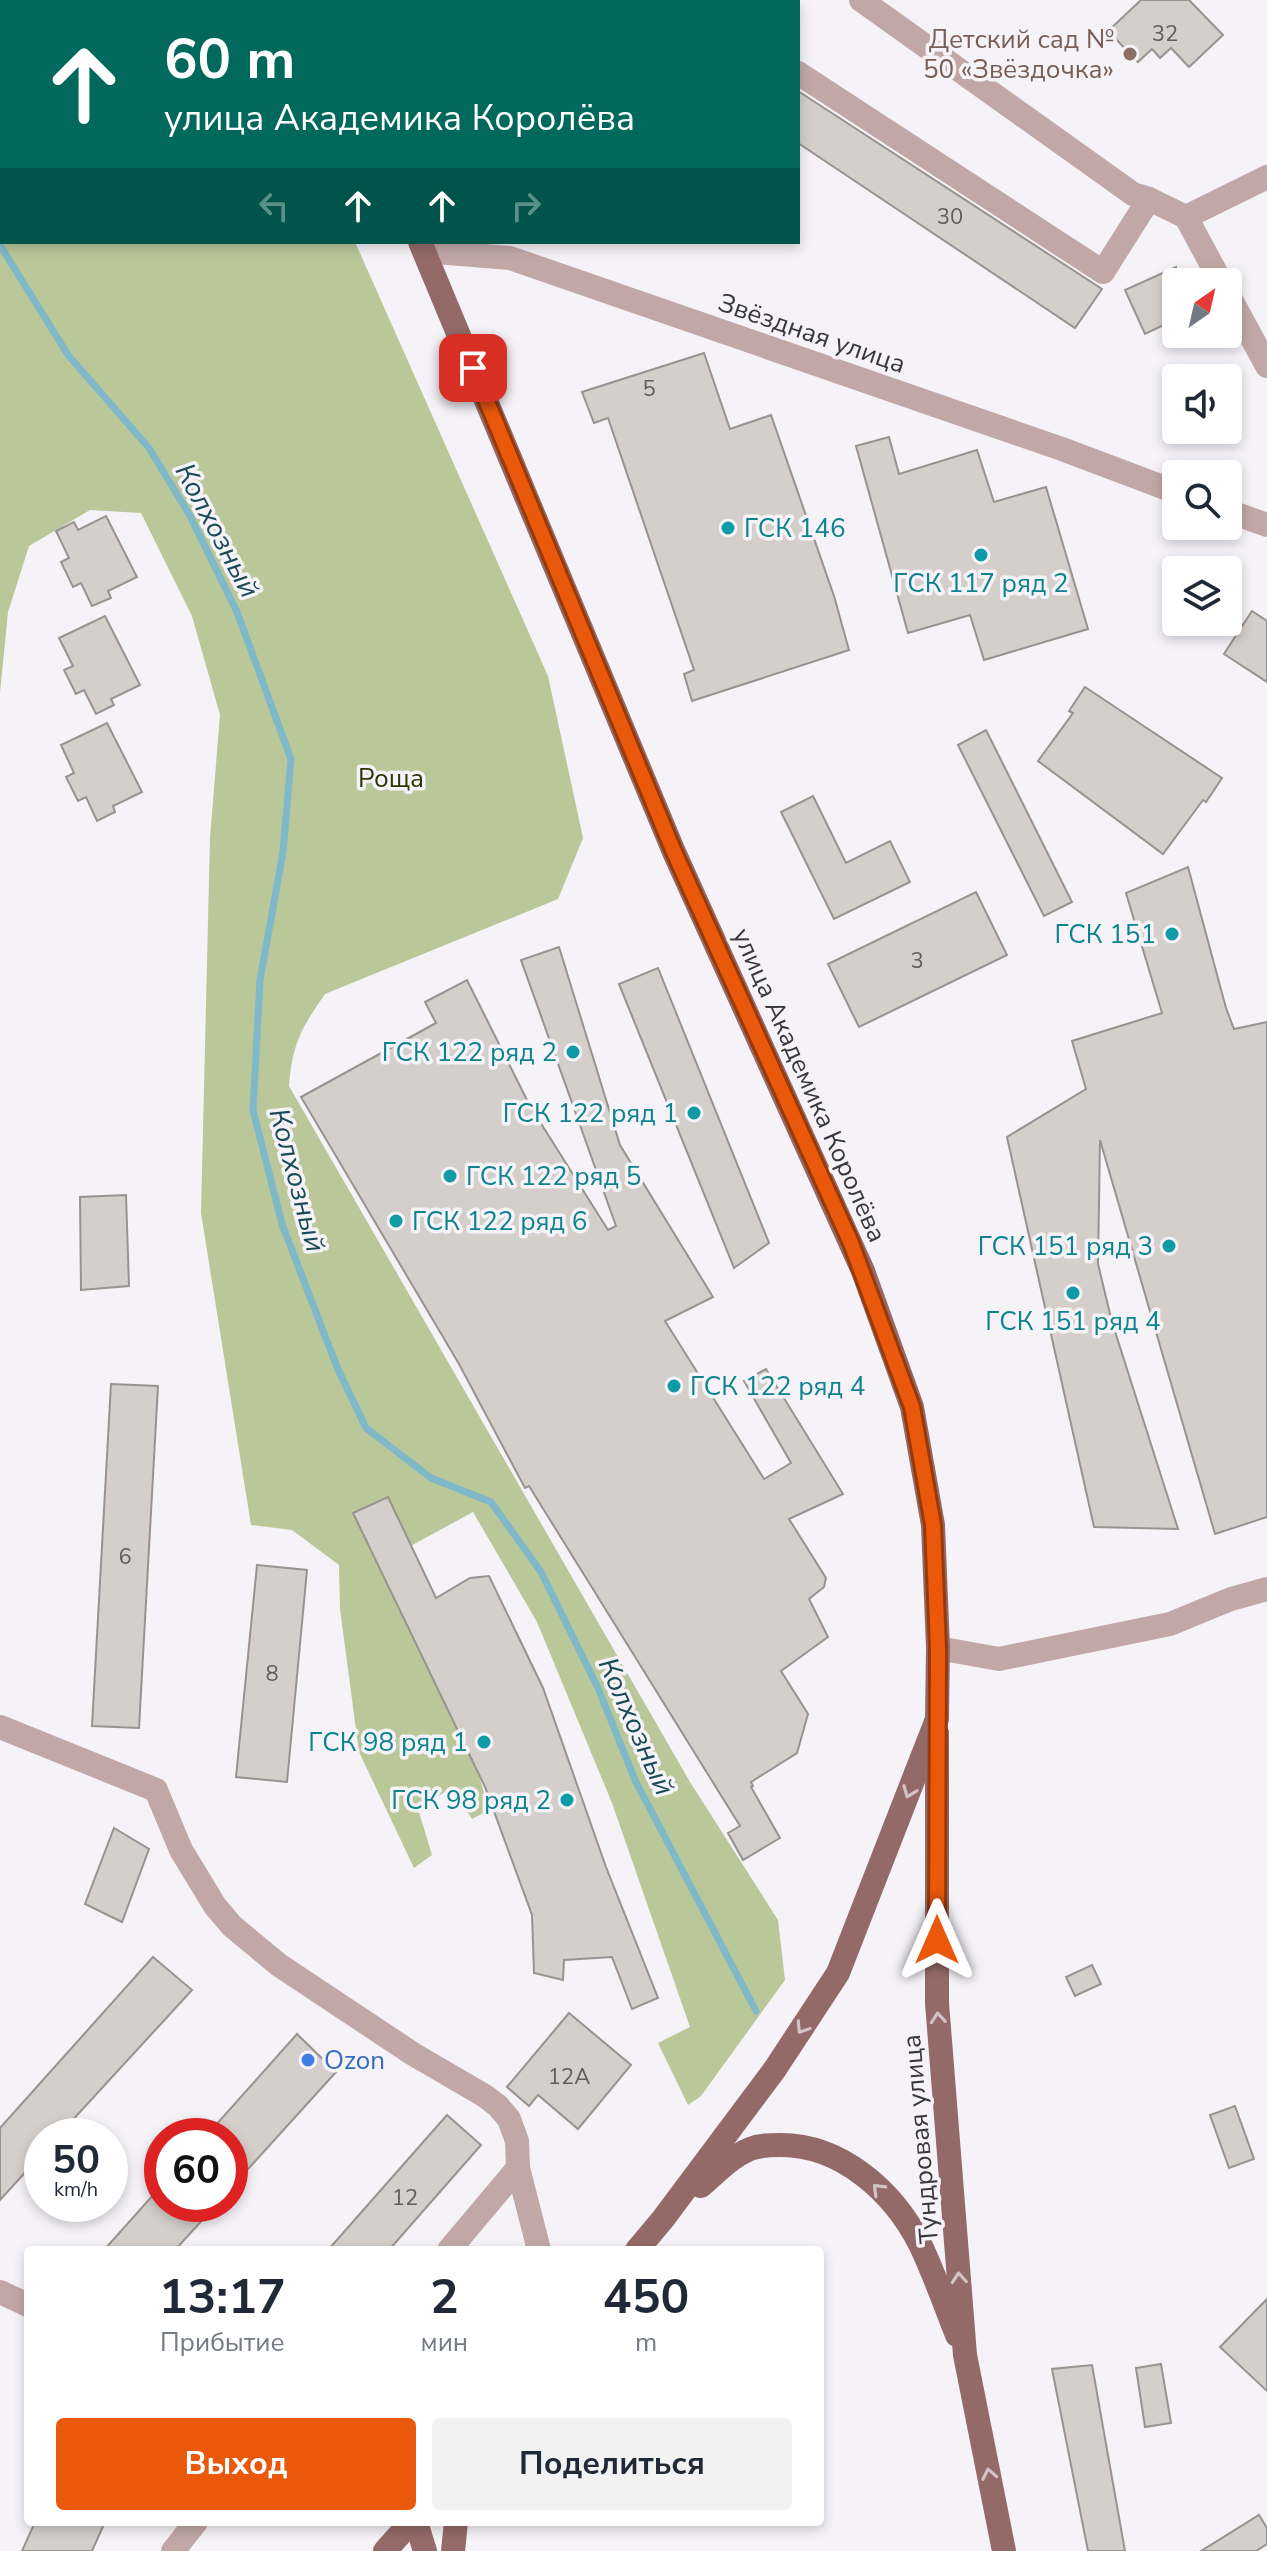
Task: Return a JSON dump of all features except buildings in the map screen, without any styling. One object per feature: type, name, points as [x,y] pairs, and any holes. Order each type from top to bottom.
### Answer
[{"type":"main road","name":"улица Академика Королёва","points":[[422,246],[674,852],[863,1271],[912,1407],[933,1525],[938,1648],[937,1719],[838,1973],[775,2069],[640,2246]]},
{"type":"main road","name":"Тундровая улица","points":[[937,1719],[937,2003],[965,2355],[1004,2551]]},
{"type":"main road","points":[[663,2219],[734,2157],[753,2148],[791,2145],[834,2155],[877,2186],[919,2242],[965,2355]]},
{"type":"main road","points":[[385,2551],[409,2526]]},
{"type":"main road","points":[[415,2526],[425,2551]]},
{"type":"main road","points":[[453,2551],[456,2526]]},
{"type":"street","points":[[861,0],[1133,194],[1186,217],[1213,268]]},
{"type":"street","points":[[800,74],[1103,272],[1149,199]]},
{"type":"street","points":[[1186,217],[1267,177]]},
{"type":"street","name":"Звёздная улица","points":[[422,246],[510,258],[1062,449],[1162,487]]},
{"type":"street","points":[[1242,320],[1267,366]]},
{"type":"street","points":[[1242,516],[1267,525]]},
{"type":"street","points":[[938,1648],[999,1659],[1170,1624],[1231,1599],[1267,1589]]},
{"type":"street","points":[[0,1727],[156,1790],[181,1850],[215,1906],[232,1926],[279,1965],[498,2106],[515,2131],[518,2168],[538,2246]]},
{"type":"street","points":[[452,2246],[518,2168]]},
{"type":"street","points":[[0,2292],[24,2303]]},
{"type":"street","points":[[173,2551],[193,2526]]},
{"type":"green space","name":"Роща","points":[[0,244],[356,244],[548,676],[583,838],[558,899],[325,994],[300,1037],[289,1086],[690,1782],[778,1920],[785,1980],[701,2096],[688,2105],[658,2043],[690,2027],[612,1803],[537,1622],[473,1512],[383,1561],[473,1755],[489,1810],[472,1819],[451,1788],[418,1809],[432,1855],[414,1868],[359,1752],[340,1609],[339,1565],[292,1530],[251,1525],[201,1213],[210,838],[220,715],[192,616],[141,513],[90,510],[29,546],[8,612],[0,693]]},
{"type":"waterway","name":"Колхозный","points":[[0,245],[68,355],[149,448],[189,514],[237,612],[291,759],[283,852],[260,980],[253,1110],[282,1224],[337,1367],[366,1428],[431,1478],[491,1502],[541,1572],[598,1688],[635,1780],[756,2011]]},
{"type":"place","name":"Детский сад № 50 «Звёздочка»","points":[[1130,54]]},
{"type":"place","name":"ГСК 146","points":[[728,528]]},
{"type":"place","name":"ГСК 117 ряд 2","points":[[981,555]]},
{"type":"place","name":"ГСК 151","points":[[1172,934]]},
{"type":"place","name":"ГСК 122 ряд 2","points":[[573,1052]]},
{"type":"place","name":"ГСК 122 ряд 1","points":[[694,1113]]},
{"type":"place","name":"ГСК 122 ряд 5","points":[[450,1176]]},
{"type":"place","name":"ГСК 122 ряд 6","points":[[396,1221]]},
{"type":"place","name":"ГСК 151 ряд 3","points":[[1169,1246]]},
{"type":"place","name":"ГСК 151 ряд 4","points":[[1073,1293]]},
{"type":"place","name":"ГСК 122 ряд 4","points":[[674,1386]]},
{"type":"place","name":"ГСК 98 ряд 1","points":[[484,1742]]},
{"type":"place","name":"ГСК 98 ряд 2","points":[[567,1800]]},
{"type":"place","name":"Ozon","points":[[308,2060]]},
{"type":"route","points":[[473,368],[674,852],[863,1271],[912,1407],[933,1525],[938,1648],[937,1940]]}]
